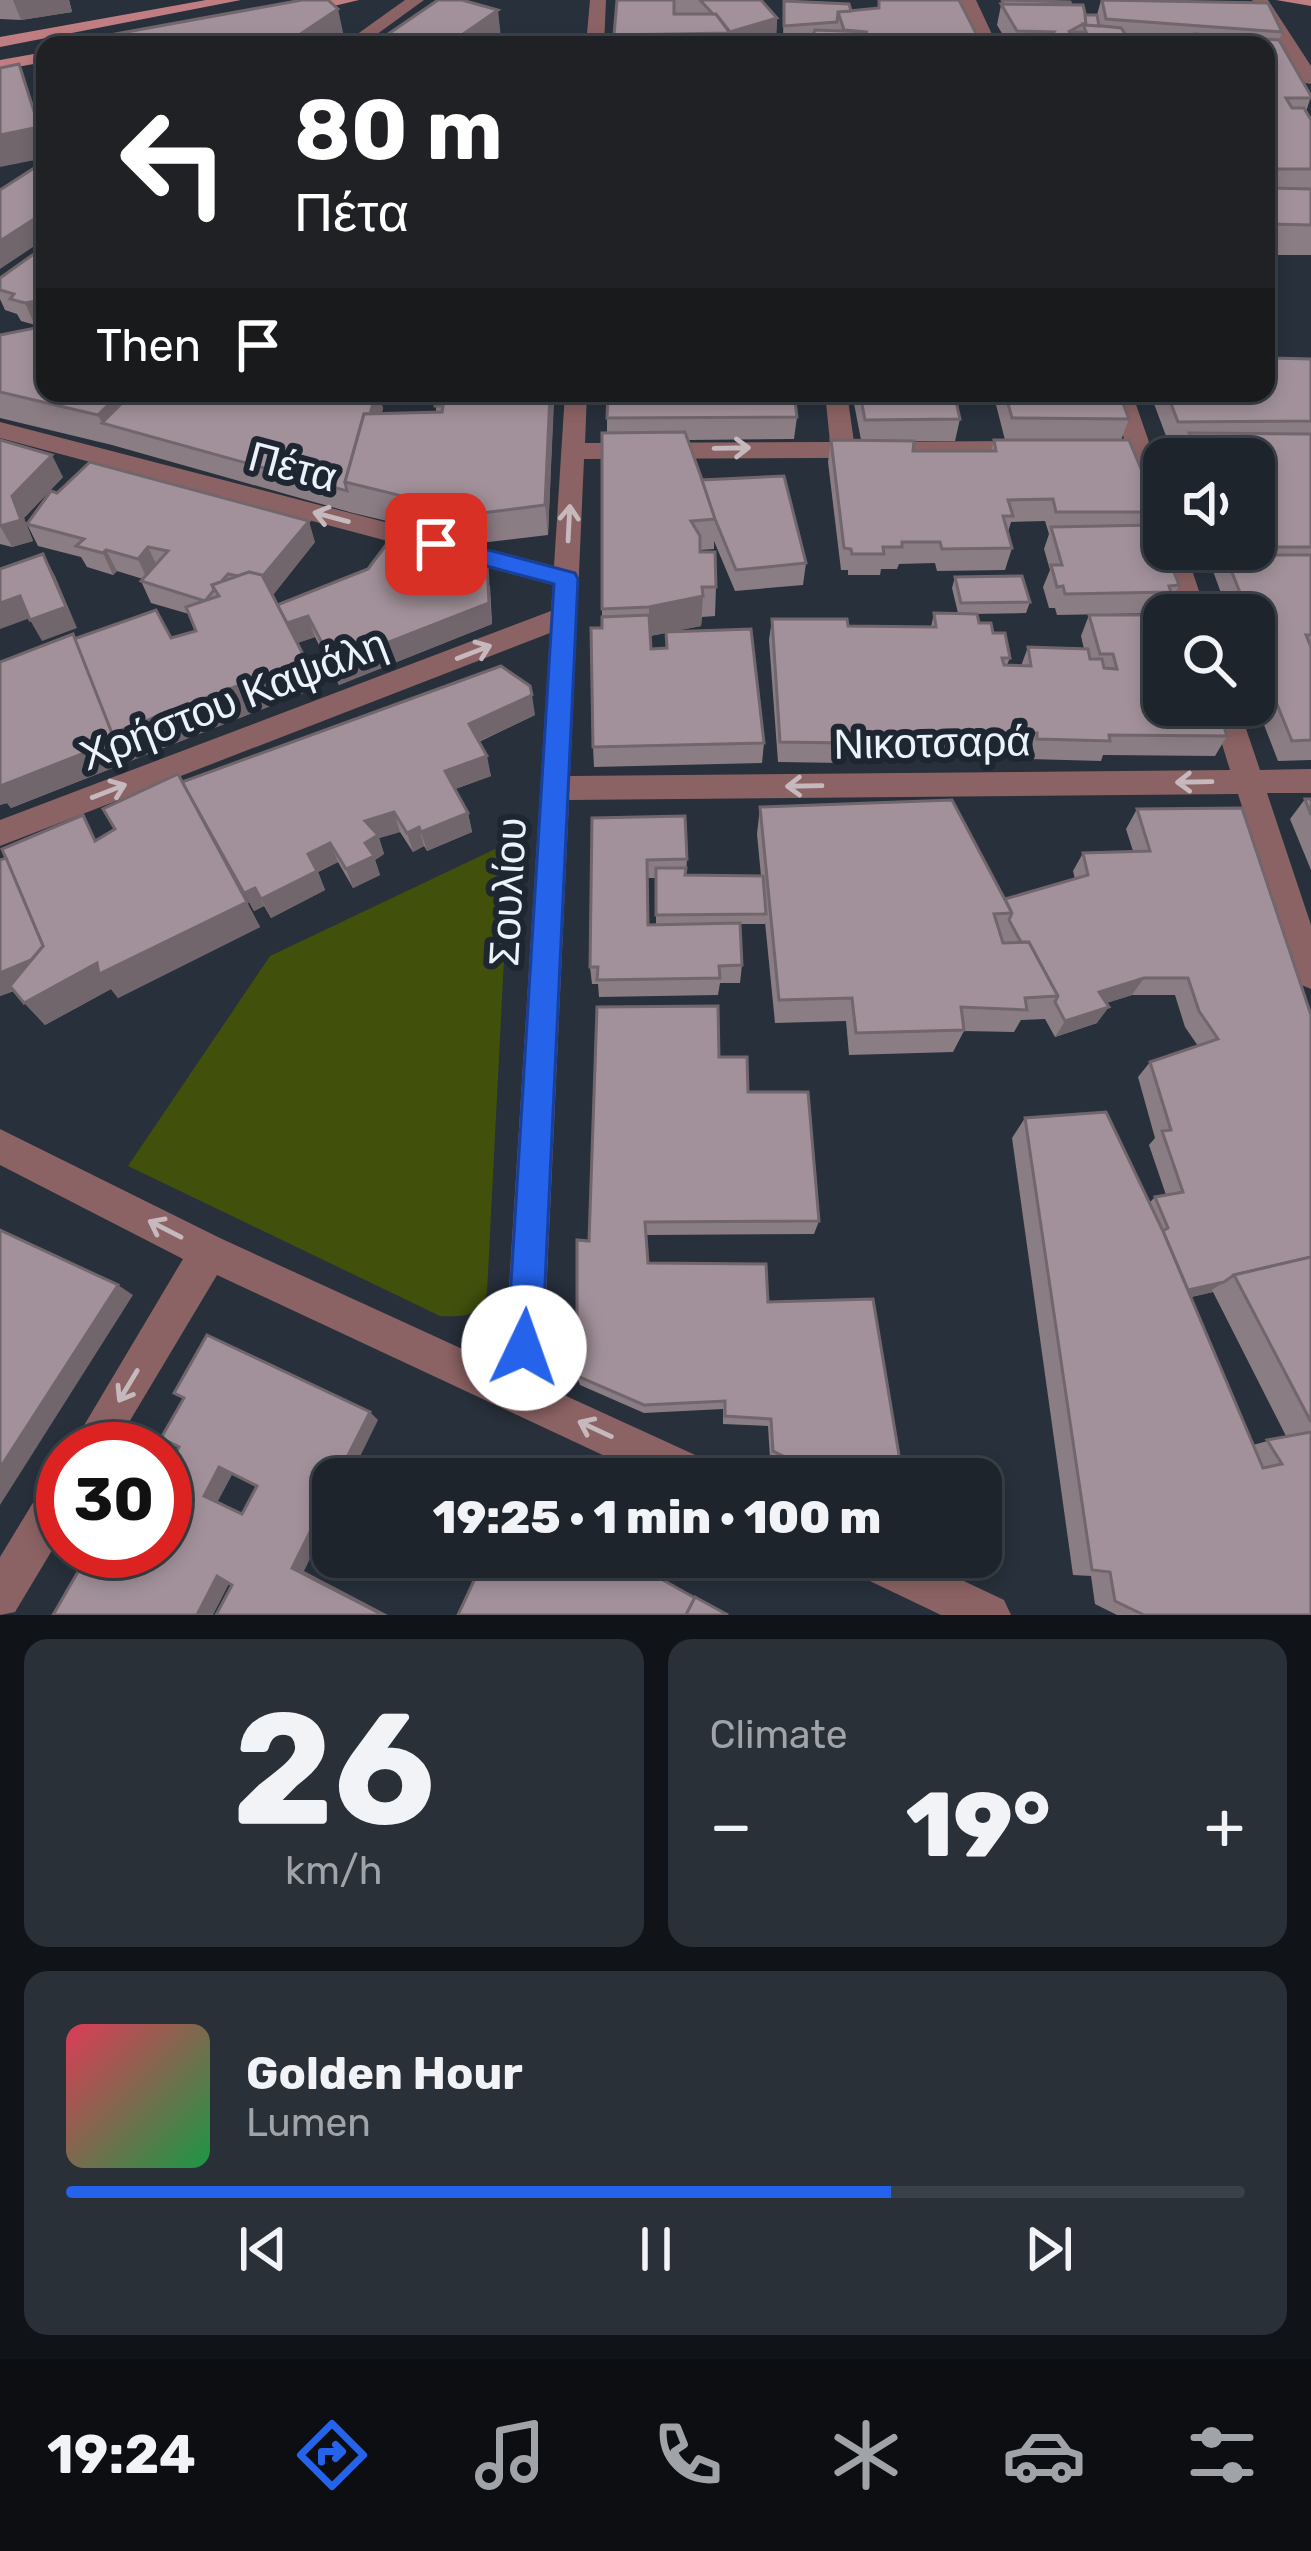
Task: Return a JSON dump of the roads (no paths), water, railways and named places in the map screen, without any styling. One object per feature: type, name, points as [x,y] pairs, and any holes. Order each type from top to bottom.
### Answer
[{"type":"main road","points":[[0,42],[232,0]]},
{"type":"main road","points":[[263,16],[351,0]]},
{"type":"main road","points":[[1285,0],[1311,1]]},
{"type":"main road","points":[[0,65],[36,59]]},
{"type":"street","points":[[364,36],[416,0]]},
{"type":"street","points":[[596,36],[598,0]]},
{"type":"street","points":[[968,0],[984,36]]},
{"type":"street","points":[[1260,0],[1311,79]]},
{"type":"street","name":"Σουλίου","points":[[522,1395],[576,402]]},
{"type":"street","points":[[837,402],[843,447]]},
{"type":"street","points":[[1123,402],[1143,460]]},
{"type":"street","name":"Πέτα","points":[[0,430],[566,579]]},
{"type":"street","points":[[573,451],[843,447],[1143,451]]},
{"type":"street","name":"Χρήστου Καψάλη","points":[[0,833],[564,617]]},
{"type":"street","points":[[1231,726],[1311,974]]},
{"type":"street","name":"Νικοτσαρά","points":[[555,788],[1311,781]]},
{"type":"street","points":[[0,1147],[209,1252],[656,1458]]},
{"type":"street","points":[[106,1422],[209,1252]]},
{"type":"street","points":[[0,1597],[36,1538]]},
{"type":"street","points":[[911,1578],[989,1615]]}]
